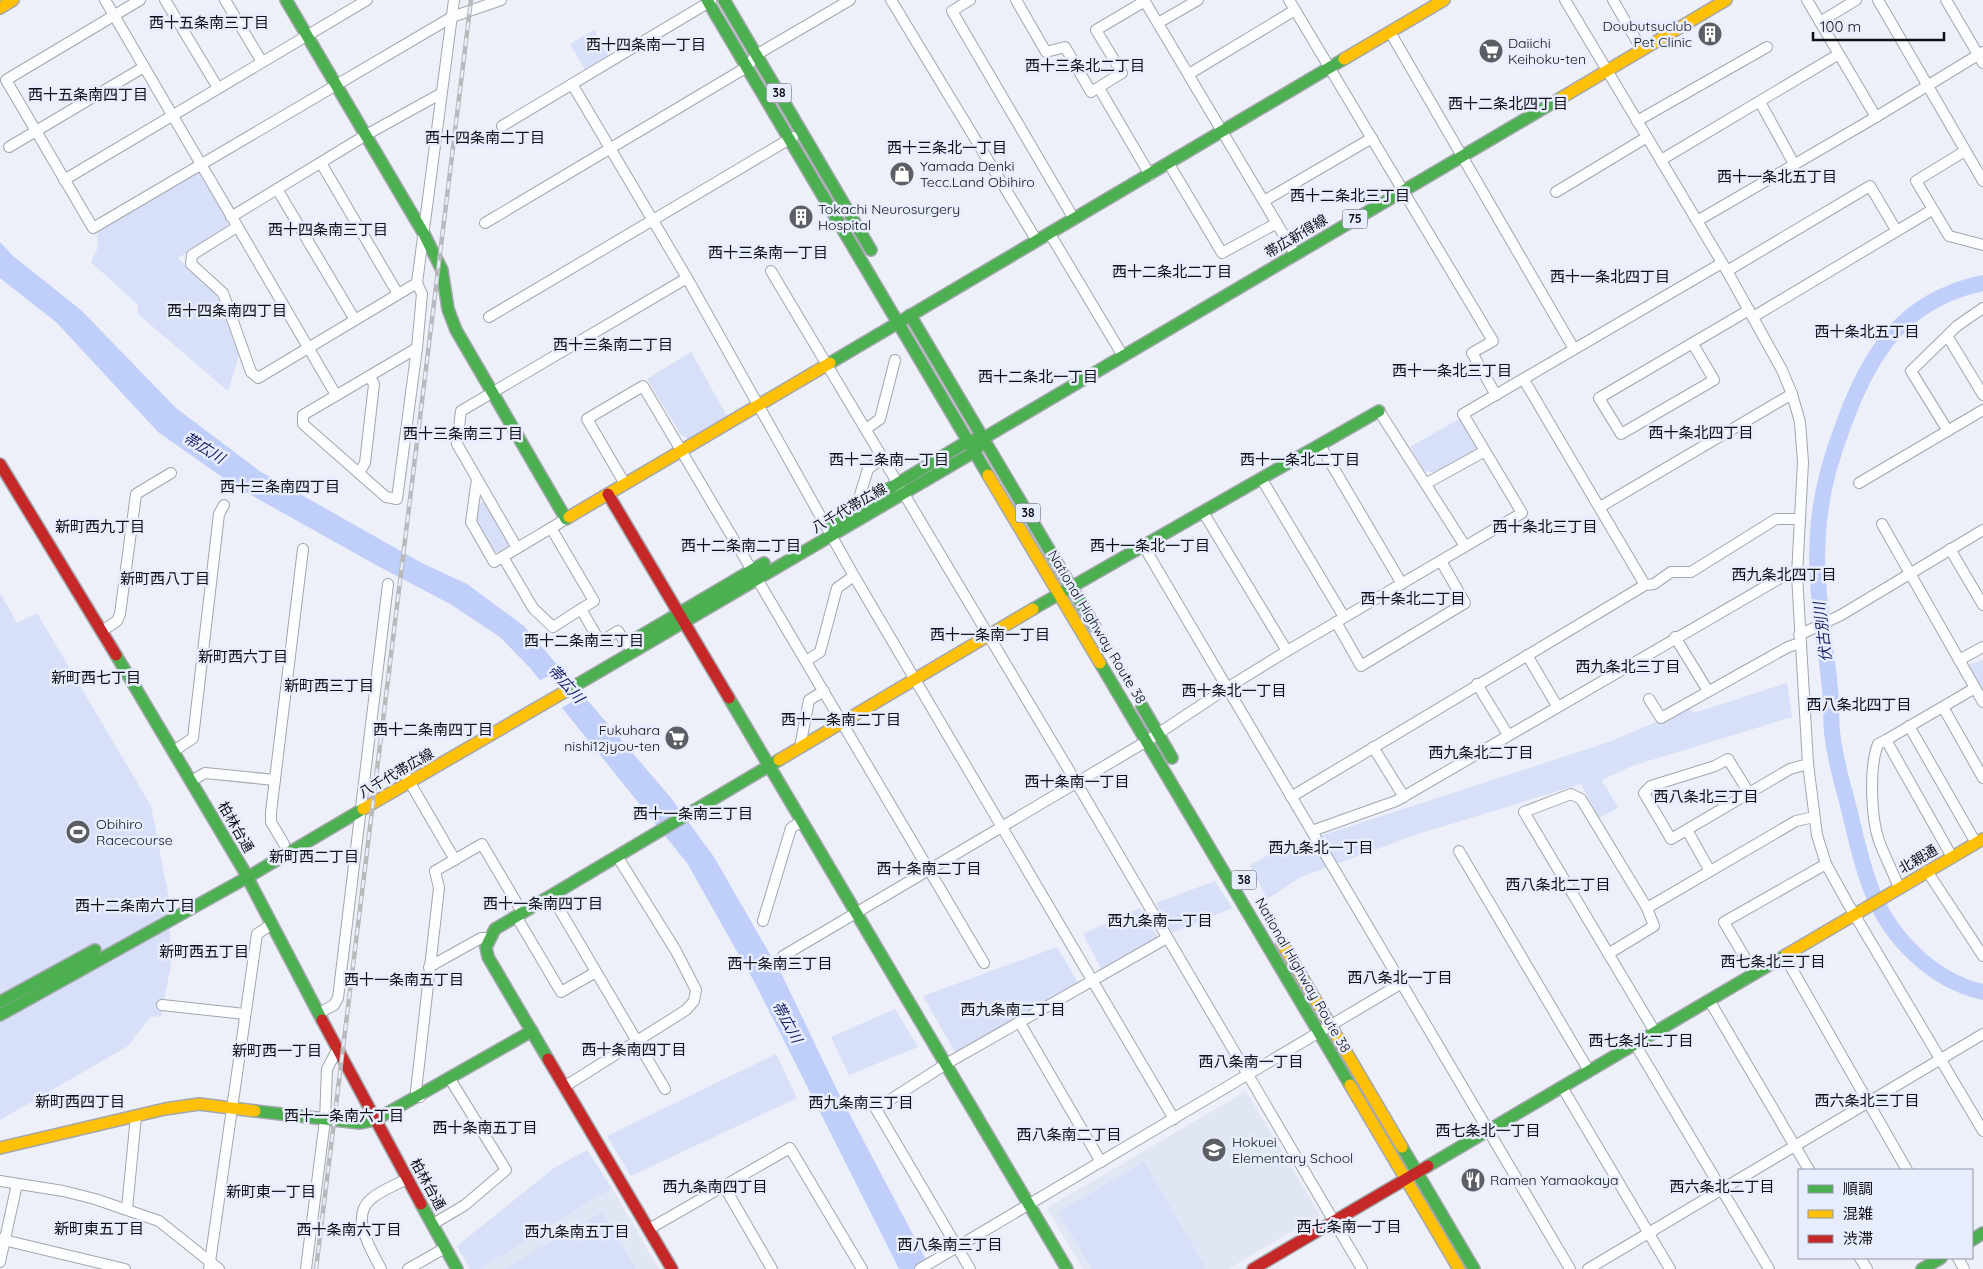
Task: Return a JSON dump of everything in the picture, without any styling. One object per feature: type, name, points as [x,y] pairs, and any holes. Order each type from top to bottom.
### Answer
[{"type":"main road","points":[[0,8],[13,0]]},
{"type":"main road","points":[[286,0],[424,234],[442,270],[448,309],[456,330],[566,519],[1390,32],[1424,5],[1444,0]]},
{"type":"main road","name":"38","points":[[724,0],[876,258]]},
{"type":"main road","name":"帯広新得線","points":[[984,438],[1726,0]]},
{"type":"main road","name":"National Highway Route 38","points":[[710,1],[974,452],[1459,1269]]},
{"type":"main road","name":"National Highway Route 38","points":[[903,304],[1102,639]]},
{"type":"main road","points":[[672,1269],[488,956],[486,947],[495,929],[1060,594],[1379,411]]},
{"type":"main road","name":"八千代帯広線","points":[[0,1015],[360,807],[829,531],[901,488],[968,441],[984,438]]},
{"type":"main road","name":"八千代帯広線","points":[[829,531],[856,508],[974,452],[984,438]]},
{"type":"main road","name":"柏林台通","points":[[0,464],[22,496],[245,873],[375,1120],[457,1269]]},
{"type":"main road","points":[[608,494],[1067,1269]]},
{"type":"main road","name":"八千代帯広線","points":[[578,678],[626,644],[681,617]]},
{"type":"main road","name":"National Highway Route 38","points":[[1138,699],[1177,768]]},
{"type":"main road","name":"八千代帯広線","points":[[0,1002],[245,873],[284,844],[360,807]]},
{"type":"main road","name":"北親通","points":[[1259,1268],[1754,972],[1979,841]]},
{"type":"main road","name":"National Highway Route 38","points":[[1274,930],[1474,1269]]},
{"type":"main road","points":[[0,1148],[136,1116],[199,1104],[325,1120],[360,1123],[375,1120],[420,1097],[532,1031]]},
{"type":"main road","points":[[1922,1269],[1939,1259]]},
{"type":"street","points":[[105,0],[336,395]]},
{"type":"street","points":[[140,0],[6,80],[93,228],[452,17],[501,0]]},
{"type":"street","points":[[165,0],[218,88]]},
{"type":"street","points":[[224,0],[262,62]]},
{"type":"street","points":[[64,180],[367,0]]},
{"type":"street","points":[[417,348],[303,415],[303,424],[386,497],[397,498],[417,348],[422,294],[417,283],[440,94],[454,0]]},
{"type":"street","points":[[485,223],[747,67],[756,55],[850,0]]},
{"type":"street","points":[[891,0],[1037,241]]},
{"type":"street","points":[[970,0],[952,11],[1074,219]]},
{"type":"street","points":[[1016,0],[1046,52],[1065,47],[1091,92],[1122,73],[1096,30],[1144,1],[1295,254]]},
{"type":"street","points":[[1158,23],[1198,0]]},
{"type":"street","points":[[1290,0],[1493,341],[1472,353],[1496,395]]},
{"type":"street","points":[[1566,0],[1751,314],[1782,370],[1792,394],[1802,438],[1803,462],[1797,575],[1808,764],[1817,835],[1826,864],[1854,915],[1983,1131]]},
{"type":"street","points":[[1613,0],[1642,50]]},
{"type":"street","points":[[1807,0],[1876,117]]},
{"type":"street","points":[[1820,22],[1856,0]]},
{"type":"street","points":[[1878,0],[1983,181]]},
{"type":"street","points":[[1697,221],[1927,86],[1981,57],[1946,0]]},
{"type":"street","points":[[502,126],[710,1]]},
{"type":"street","points":[[1189,74],[1295,10]]},
{"type":"street","points":[[1390,32],[1574,349]]},
{"type":"street","points":[[1637,121],[1767,47]]},
{"type":"street","points":[[1661,160],[1839,54]]},
{"type":"street","points":[[10,147],[144,67]]},
{"type":"street","points":[[572,84],[686,278],[854,576],[1174,1119]]},
{"type":"street","points":[[1099,88],[1150,175]]},
{"type":"street","points":[[231,217],[366,135],[440,94]]},
{"type":"street","points":[[1760,102],[1794,164]]},
{"type":"street","points":[[489,317],[802,132]]},
{"type":"street","points":[[1556,192],[1647,137]]},
{"type":"street","points":[[1264,201],[1372,138]]},
{"type":"street","points":[[1965,151],[1916,181],[1949,236],[1983,245]]},
{"type":"street","points":[[321,164],[398,294]]},
{"type":"street","points":[[1169,164],[1222,253],[1277,223]]},
{"type":"street","points":[[783,956],[929,872],[1002,826],[1147,741],[1287,651],[1522,513],[1464,414],[1574,349],[1870,186],[1896,230]]},
{"type":"street","points":[[277,189],[355,320]]},
{"type":"street","points":[[1693,344],[1714,380],[1621,434],[1599,398],[1693,344],[1751,314],[1932,210]]},
{"type":"street","points":[[237,227],[192,255],[191,264],[223,294],[251,372],[258,378],[417,283]]},
{"type":"street","points":[[1050,234],[1123,356]]},
{"type":"street","points":[[771,272],[884,458],[1362,1269]]},
{"type":"street","points":[[517,548],[457,444],[461,411],[686,278]]},
{"type":"street","points":[[1948,431],[1911,371],[1972,314],[1983,308]]},
{"type":"street","points":[[1948,337],[1983,395]]},
{"type":"street","points":[[866,429],[880,419],[895,360]]},
{"type":"street","points":[[359,473],[365,463],[374,384],[369,376]]},
{"type":"street","points":[[1524,380],[1646,585]]},
{"type":"street","points":[[624,484],[586,419],[642,386],[984,963]]},
{"type":"street","points":[[1600,507],[1792,394]]},
{"type":"street","points":[[1860,483],[1983,410]]},
{"type":"street","points":[[1379,411],[1427,483],[1465,546]]},
{"type":"street","points":[[1320,445],[1402,584]]},
{"type":"street","points":[[1427,483],[1485,451]]},
{"type":"street","points":[[856,508],[868,469],[884,458]]},
{"type":"street","points":[[102,631],[117,621],[120,614],[136,494],[171,473]]},
{"type":"street","points":[[1261,478],[1340,620],[1361,666],[1466,603],[1441,561]]},
{"type":"street","points":[[477,479],[471,522],[494,562],[566,519]]},
{"type":"street","points":[[174,751],[193,738],[219,514],[224,505]]},
{"type":"street","points":[[1203,512],[1287,651]]},
{"type":"street","points":[[1291,796],[1646,585],[1654,584],[1671,572],[1691,572],[1776,519],[1800,519]]},
{"type":"street","points":[[1882,524],[1983,702]]},
{"type":"street","points":[[503,557],[533,608],[553,626],[594,601],[551,528]]},
{"type":"street","points":[[1649,699],[1660,718],[1788,646],[1983,530]]},
{"type":"street","points":[[1143,546],[1570,1269]]},
{"type":"street","points":[[284,844],[271,822],[302,549]]},
{"type":"street","points":[[1950,549],[1983,605]]},
{"type":"street","points":[[1312,831],[1404,797],[1557,706],[1782,577],[1797,575]]},
{"type":"street","points":[[806,661],[820,652],[837,588],[854,576]]},
{"type":"street","points":[[319,1012],[334,1005],[338,998],[388,584]]},
{"type":"street","points":[[581,609],[600,642],[618,631],[626,644]]},
{"type":"street","points":[[1676,637],[1708,691]]},
{"type":"street","points":[[1959,660],[1983,647]]},
{"type":"street","points":[[1527,655],[1557,706]]},
{"type":"street","points":[[1477,684],[1508,735]]},
{"type":"street","points":[[1899,888],[1879,840],[1874,818],[1873,757],[1878,744],[1975,688]]},
{"type":"street","points":[[800,747],[809,700],[824,691]]},
{"type":"street","points":[[1943,707],[1983,778]]},
{"type":"street","points":[[1910,726],[1979,841]]},
{"type":"street","points":[[1886,740],[1952,857]]},
{"type":"street","points":[[1373,746],[1404,797]]},
{"type":"street","points":[[1749,793],[1728,759],[1715,766],[1651,786],[1644,793],[1672,839],[1790,769],[1808,764]]},
{"type":"street","points":[[191,780],[206,773],[275,780]]},
{"type":"street","points":[[408,778],[455,860]]},
{"type":"street","points":[[1608,954],[1654,926],[1647,908],[1581,799],[1571,794],[1524,812],[1608,954],[1655,1032]]},
{"type":"street","points":[[1647,908],[1796,821],[1814,817]]},
{"type":"street","points":[[763,920],[791,828],[802,821]]},
{"type":"street","points":[[1687,830],[1710,871]]},
{"type":"street","points":[[420,1097],[416,1091],[439,888],[435,871],[482,844],[561,992],[596,972]]},
{"type":"street","points":[[1458,851],[1589,1071]]},
{"type":"street","points":[[564,1087],[686,1010],[694,1001],[696,990],[676,951],[617,856]]},
{"type":"street","points":[[1754,972],[1724,922],[1826,864]]},
{"type":"street","points":[[1927,872],[1979,945],[1983,956]]},
{"type":"street","points":[[551,895],[665,1089]]},
{"type":"street","points":[[210,1265],[256,934],[272,924]]},
{"type":"street","points":[[429,967],[481,938],[489,938]]},
{"type":"street","points":[[970,1269],[876,1109],[946,1064],[1167,938]]},
{"type":"street","points":[[1784,955],[1905,1169]]},
{"type":"street","points":[[920,1269],[1402,983]]},
{"type":"street","points":[[1709,1000],[1808,1169]]},
{"type":"street","points":[[162,1005],[245,1014]]},
{"type":"street","points":[[1020,1023],[1101,1162]]},
{"type":"street","points":[[1588,1269],[1983,1034]]},
{"type":"street","points":[[1635,1044],[1769,1269]]},
{"type":"street","points":[[306,1269],[325,1120],[327,1069],[338,1048]]},
{"type":"street","points":[[433,1224],[465,1205],[506,1170],[450,1079]]},
{"type":"street","points":[[1562,1087],[1670,1269]]},
{"type":"street","points":[[127,1209],[136,1116]]},
{"type":"street","points":[[649,1229],[790,1148],[862,1269]]},
{"type":"street","points":[[381,1269],[366,1241],[362,1224],[363,1212],[369,1200],[407,1179]]},
{"type":"street","points":[[0,1181],[63,1191],[127,1209],[159,1221],[210,1265],[219,1269]]},
{"type":"street","points":[[0,1262],[3,1240],[17,1184]]},
{"type":"street","points":[[724,1186],[772,1269]]},
{"type":"street","points":[[3,1240],[119,1268]]},
{"type":"street","points":[[408,1269],[445,1248]]},
{"type":"shaded area","points":[[594,30],[609,56],[585,70],[570,44]]},
{"type":"shaded area","points":[[198,171],[228,222],[227,228],[178,258],[218,297],[239,356],[228,391],[138,314],[138,305],[91,262],[98,247],[97,232]]},
{"type":"shaded area","points":[[691,352],[727,416],[688,439],[681,435],[647,379]]},
{"type":"shaded area","points":[[1461,418],[1478,448],[1436,473],[1425,471],[1410,447]]},
{"type":"shaded area","points":[[485,501],[510,543],[500,553],[494,551],[476,520],[478,504]]},
{"type":"shaded area","name":"Obihiro Racecourse","points":[[0,593],[17,623],[37,613],[151,806],[169,899],[171,965],[161,1016],[150,1017],[128,1046],[0,1120]]},
{"type":"shaded area","points":[[1983,660],[1983,692],[1968,665]]},
{"type":"shaded area","points":[[1787,683],[1792,717],[1632,766],[1602,780],[1618,808],[1599,818],[1581,784],[1415,835],[1301,877],[1267,899],[1250,865],[1277,850],[1609,742],[1689,708],[1694,713]]},
{"type":"shaded area","points":[[1215,881],[1232,908],[1172,933],[1156,903]]},
{"type":"shaded area","points":[[1140,908],[1159,939],[1103,972],[1083,934]]},
{"type":"shaded area","points":[[1057,947],[1079,984],[955,1052],[923,996]]},
{"type":"shaded area","points":[[895,1009],[918,1047],[849,1075],[831,1037]]},
{"type":"shaded area","points":[[776,1054],[797,1098],[631,1176],[607,1136]]},
{"type":"shaded area","name":"Hokuei Elementary School","points":[[1246,1091],[1320,1215],[1228,1269],[1083,1269],[1047,1208]]},
{"type":"shaded area","points":[[587,1150],[612,1188],[480,1269],[470,1269],[457,1246],[554,1168]]},
{"type":"shaded area","points":[[1144,1162],[1205,1267],[1202,1269],[1092,1269],[1059,1212]]},
{"type":"shaded area","points":[[612,1188],[659,1269],[480,1269]]},
{"type":"shaded area","points":[[602,1212],[636,1269],[504,1269]]},
{"type":"water","name":"帯広川","points":[[0,242],[13,256],[81,310],[176,408],[261,472],[422,563],[467,584],[524,626],[671,798],[714,857],[783,977],[837,1090],[931,1269],[899,1269],[756,985],[687,863],[530,668],[500,637],[450,604],[235,486],[158,432],[57,323],[0,278]]},
{"type":"pier","points":[[563,667],[586,693],[560,709],[538,682]]},
{"type":"waterway","name":"伏古別川","points":[[1983,283],[1955,291],[1931,302],[1910,317],[1892,334],[1877,354],[1853,400],[1826,478],[1821,505],[1817,552],[1817,572],[1830,689],[1834,748],[1865,872],[1872,891],[1890,925],[1916,955],[1931,968],[1947,978],[1983,992]]},
{"type":"railway","points":[[316,1269],[471,0]]},
{"type":"traffic: fast","points":[[286,0],[424,234],[442,270],[448,309],[456,330],[566,519],[569,517]]},
{"type":"traffic: fast","points":[[707,0],[988,475]]},
{"type":"traffic: fast","points":[[724,0],[871,250]]},
{"type":"traffic: fast","points":[[830,363],[1344,59]]},
{"type":"traffic: fast","points":[[984,438],[1561,98]]},
{"type":"traffic: fast","points":[[910,315],[1095,627]]},
{"type":"traffic: fast","points":[[1033,609],[1379,411]]},
{"type":"traffic: fast","points":[[829,525],[968,441],[980,439]]},
{"type":"traffic: fast","points":[[566,691],[974,452],[981,443]]},
{"type":"traffic: fast","points":[[637,638],[764,563]]},
{"type":"traffic: fast","points":[[116,655],[243,869],[322,1020]]},
{"type":"traffic: fast","points":[[1100,663],[1350,1085]]},
{"type":"traffic: fast","points":[[729,698],[1067,1269]]},
{"type":"traffic: fast","points":[[1142,706],[1172,758]]},
{"type":"traffic: fast","points":[[548,1059],[488,957],[486,947],[495,929],[779,760]]},
{"type":"traffic: fast","points":[[0,1015],[248,877],[363,809]]},
{"type":"traffic: fast","points":[[0,1002],[95,950]]},
{"type":"traffic: fast","points":[[1428,1166],[1786,955]]},
{"type":"traffic: fast","points":[[255,1111],[360,1123],[375,1120],[532,1031]]},
{"type":"traffic: fast","points":[[1402,1147],[1474,1269]]},
{"type":"traffic: fast","points":[[421,1204],[457,1269]]},
{"type":"traffic: fast","points":[[1973,1239],[1983,1233]]},
{"type":"traffic: fast","points":[[1922,1269],[1939,1259]]},
{"type":"traffic: slow","points":[[0,8],[13,0]]},
{"type":"traffic: slow","points":[[1344,59],[1444,0]]},
{"type":"traffic: slow","points":[[1561,98],[1726,0]]},
{"type":"traffic: slow","points":[[569,517],[830,363]]},
{"type":"traffic: slow","points":[[988,475],[1100,663]]},
{"type":"traffic: slow","points":[[779,760],[1033,609]]},
{"type":"traffic: slow","points":[[363,809],[566,691]]},
{"type":"traffic: slow","points":[[1786,955],[1983,839]]},
{"type":"traffic: slow","points":[[1282,943],[1402,1147]]},
{"type":"traffic: slow","points":[[1350,1085],[1459,1269]]},
{"type":"traffic: slow","points":[[0,1148],[165,1109],[199,1104],[255,1111]]},
{"type":"traffic: jam","points":[[0,464],[116,655]]},
{"type":"traffic: jam","points":[[608,494],[729,698]]},
{"type":"traffic: jam","points":[[322,1020],[421,1204]]},
{"type":"traffic: jam","points":[[548,1059],[672,1269]]},
{"type":"traffic: jam","points":[[1253,1269],[1428,1166]]},
{"type":"place","name":"Doubutsuclub Pet Clinic","points":[[1710,34]]},
{"type":"place","name":"Daiichi Keihoku-ten","points":[[1491,51]]},
{"type":"place","name":"Yamada Denki Tecc.Land Obihiro","points":[[902,174]]},
{"type":"place","name":"Tokachi Neurosurgery Hospital","points":[[801,217]]},
{"type":"place","name":"Fukuhara nishi12jyou-ten","points":[[677,738]]},
{"type":"place","name":"Obihiro Racecourse","points":[[78,832]]},
{"type":"place","name":"Hokuei Elementary School","points":[[1214,1150]]},
{"type":"place","name":"Ramen Yamaokaya","points":[[1473,1180]]},
{"type":"district","name":"西十五条南三丁目","points":[[209,23]]},
{"type":"district","name":"西十四条南一丁目","points":[[646,45]]},
{"type":"district","name":"西十三条北二丁目","points":[[1085,66]]},
{"type":"district","name":"西十五条南四丁目","points":[[88,95]]},
{"type":"district","name":"西十二条北四丁目","points":[[1508,104]]},
{"type":"district","name":"西十四条南二丁目","points":[[485,138]]},
{"type":"district","name":"西十三条北一丁目","points":[[947,148]]},
{"type":"district","name":"西十一条北五丁目","points":[[1777,177]]},
{"type":"district","name":"西十二条北三丁目","points":[[1350,196]]},
{"type":"district","name":"西十四条南三丁目","points":[[328,230]]},
{"type":"district","name":"西十三条南一丁目","points":[[768,253]]},
{"type":"district","name":"西十二条北二丁目","points":[[1172,272]]},
{"type":"district","name":"西十一条北四丁目","points":[[1610,277]]},
{"type":"district","name":"西十四条南四丁目","points":[[227,311]]},
{"type":"district","name":"西十条北五丁目","points":[[1867,332]]},
{"type":"district","name":"西十三条南二丁目","points":[[613,345]]},
{"type":"district","name":"西十一条北三丁目","points":[[1452,371]]},
{"type":"district","name":"西十二条北一丁目","points":[[1038,377]]},
{"type":"district","name":"西十条北四丁目","points":[[1701,433]]},
{"type":"district","name":"西十三条南三丁目","points":[[463,434]]},
{"type":"district","name":"西十二条南一丁目","points":[[889,460]]},
{"type":"district","name":"西十一条北二丁目","points":[[1300,460]]},
{"type":"district","name":"西十三条南四丁目","points":[[280,487]]},
{"type":"district","name":"新町西九丁目","points":[[100,527]]},
{"type":"district","name":"西十条北三丁目","points":[[1545,527]]},
{"type":"district","name":"西十二条南二丁目","points":[[741,546]]},
{"type":"district","name":"西十一条北一丁目","points":[[1150,546]]},
{"type":"district","name":"西九条北四丁目","points":[[1784,575]]},
{"type":"district","name":"新町西八丁目","points":[[165,579]]},
{"type":"district","name":"西十条北二丁目","points":[[1413,599]]},
{"type":"district","name":"西十一条南一丁目","points":[[990,635]]},
{"type":"district","name":"西十二条南三丁目","points":[[584,641]]},
{"type":"district","name":"新町西六丁目","points":[[243,657]]},
{"type":"district","name":"西九条北三丁目","points":[[1628,667]]},
{"type":"district","name":"新町西七丁目","points":[[96,678]]},
{"type":"district","name":"新町西三丁目","points":[[329,686]]},
{"type":"district","name":"西十条北一丁目","points":[[1234,691]]},
{"type":"district","name":"西八条北四丁目","points":[[1859,705]]},
{"type":"district","name":"西十一条南二丁目","points":[[841,720]]},
{"type":"district","name":"西十二条南四丁目","points":[[433,730]]},
{"type":"district","name":"西九条北二丁目","points":[[1481,753]]},
{"type":"district","name":"西十条南一丁目","points":[[1077,782]]},
{"type":"district","name":"西八条北三丁目","points":[[1706,797]]},
{"type":"district","name":"西十一条南三丁目","points":[[693,814]]},
{"type":"district","name":"西九条北一丁目","points":[[1321,848]]},
{"type":"district","name":"新町西二丁目","points":[[314,857]]},
{"type":"district","name":"西十条南二丁目","points":[[929,869]]},
{"type":"district","name":"西八条北二丁目","points":[[1558,885]]},
{"type":"district","name":"西十一条南四丁目","points":[[543,904]]},
{"type":"district","name":"西十二条南六丁目","points":[[135,906]]},
{"type":"district","name":"西九条南一丁目","points":[[1160,921]]},
{"type":"district","name":"新町西五丁目","points":[[204,952]]},
{"type":"district","name":"西七条北三丁目","points":[[1773,962]]},
{"type":"district","name":"西十条南三丁目","points":[[780,964]]},
{"type":"district","name":"西八条北一丁目","points":[[1400,978]]},
{"type":"district","name":"西十一条南五丁目","points":[[404,980]]},
{"type":"district","name":"西九条南二丁目","points":[[1013,1010]]},
{"type":"district","name":"西七条北二丁目","points":[[1641,1041]]},
{"type":"district","name":"西十条南四丁目","points":[[634,1050]]},
{"type":"district","name":"新町西一丁目","points":[[277,1051]]},
{"type":"district","name":"西八条南一丁目","points":[[1251,1062]]},
{"type":"district","name":"西六条北三丁目","points":[[1867,1101]]},
{"type":"district","name":"新町西四丁目","points":[[80,1102]]},
{"type":"district","name":"西九条南三丁目","points":[[861,1103]]},
{"type":"district","name":"西十一条南六丁目","points":[[344,1116]]},
{"type":"district","name":"西十条南五丁目","points":[[485,1128]]},
{"type":"district","name":"西七条北一丁目","points":[[1488,1131]]},
{"type":"district","name":"西八条南二丁目","points":[[1069,1135]]},
{"type":"district","name":"西九条南四丁目","points":[[715,1187]]},
{"type":"district","name":"西六条北二丁目","points":[[1722,1187]]},
{"type":"district","name":"新町東一丁目","points":[[271,1192]]},
{"type":"district","name":"西七条南一丁目","points":[[1349,1227]]},
{"type":"district","name":"新町東五丁目","points":[[99,1229]]},
{"type":"district","name":"西十条南六丁目","points":[[349,1230]]},
{"type":"district","name":"西九条南五丁目","points":[[577,1232]]},
{"type":"district","name":"西八条南三丁目","points":[[950,1245]]}]
